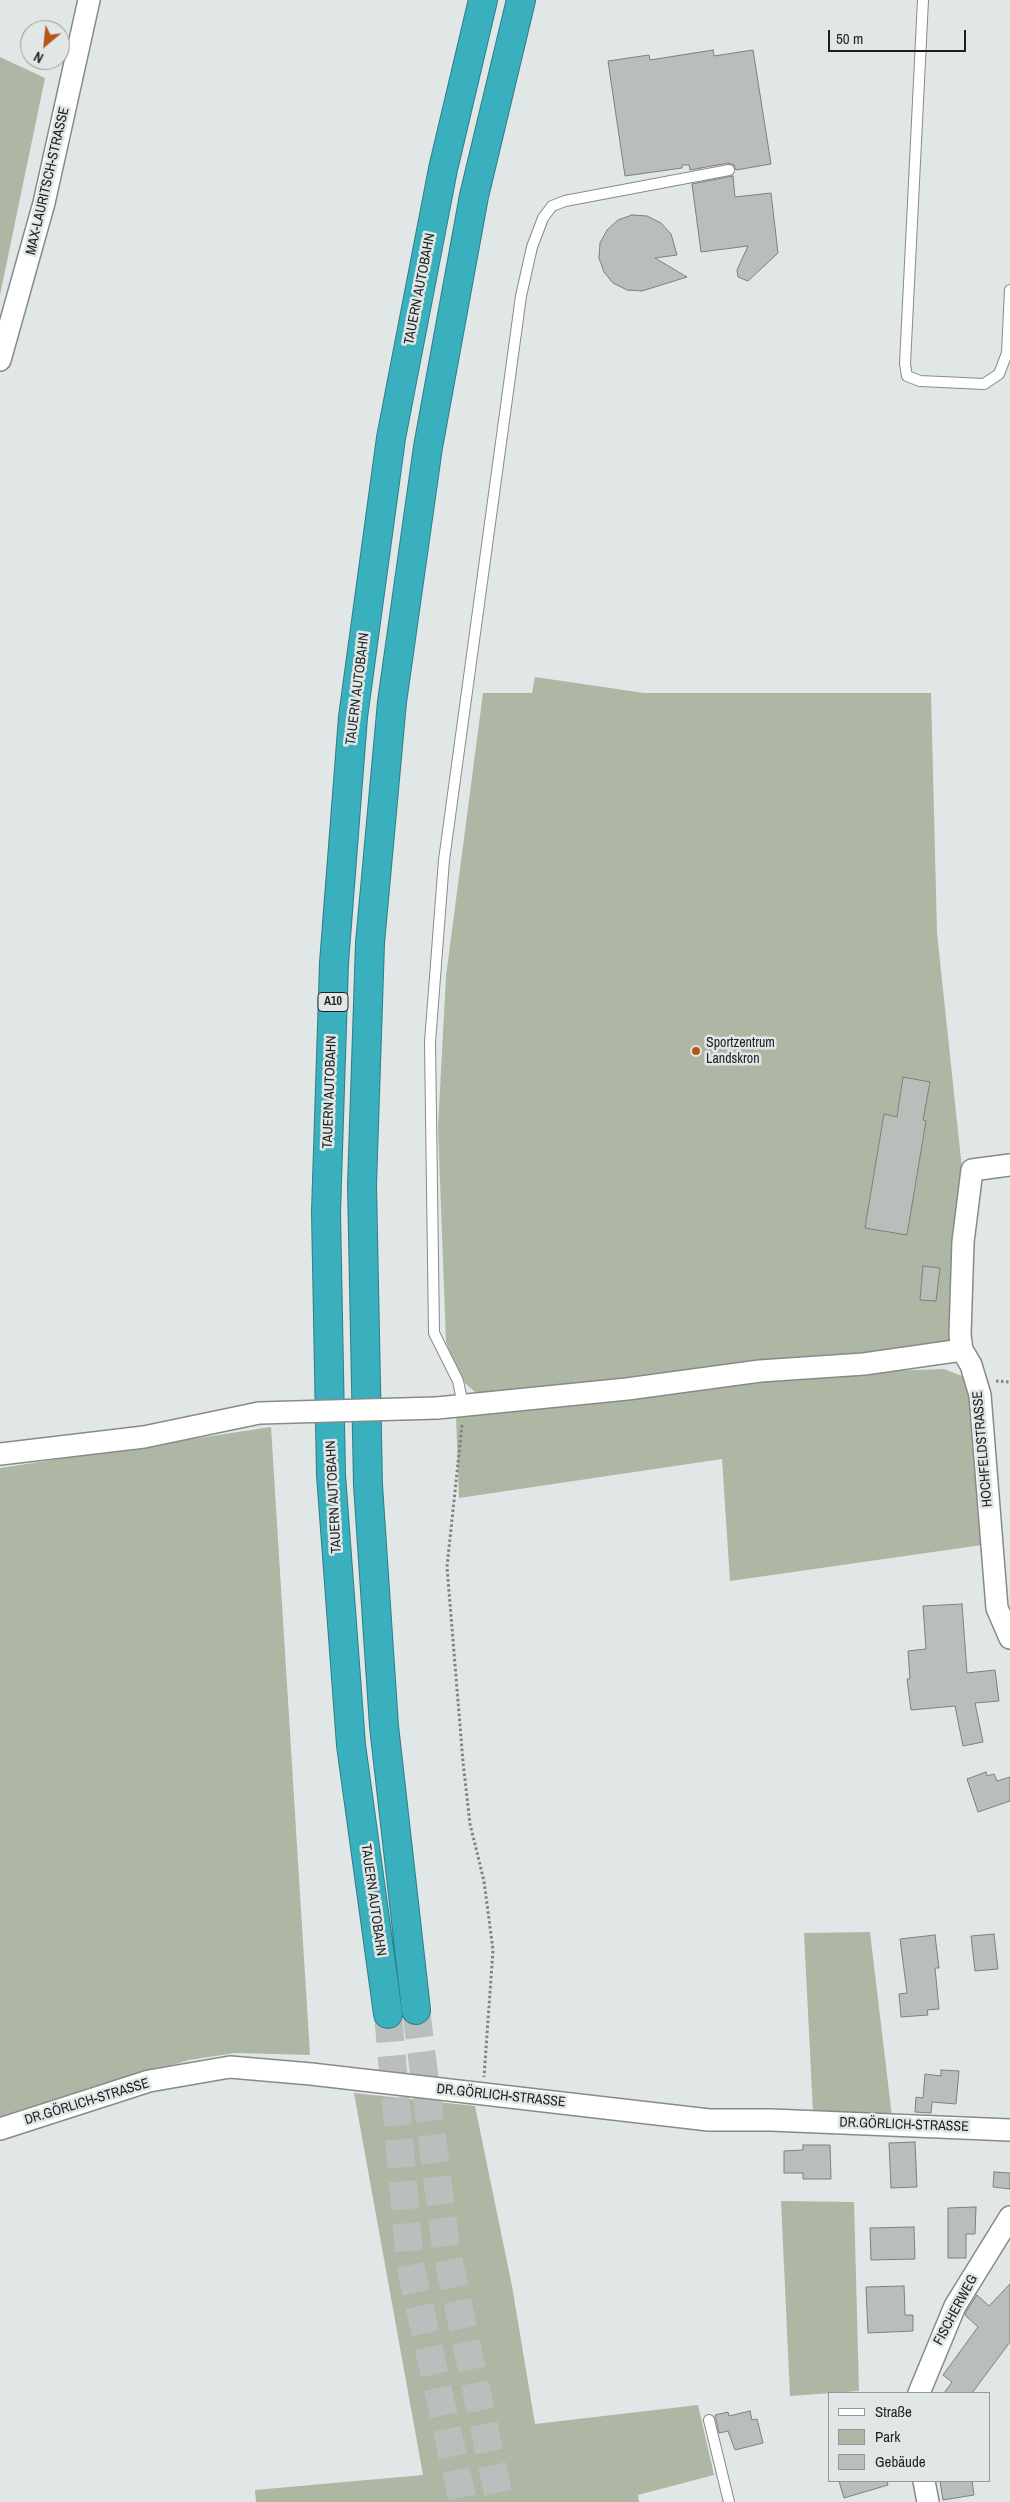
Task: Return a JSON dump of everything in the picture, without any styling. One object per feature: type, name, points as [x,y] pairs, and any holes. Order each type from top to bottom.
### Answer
[{"type":"highway","name":"TAUERN AUTOBAHN","points":[[388,2014],[352,1745],[331,1475],[326,1212],[334,963],[353,717],[392,438],[443,169],[483,0]]},
{"type":"highway","name":"TAUERN AUTOBAHN","points":[[416,2010],[384,1726],[368,1485],[362,1185],[370,943],[392,702],[428,447],[474,196],[521,0]]},
{"type":"street","name":"MAX-LAURITSCH-STRASSE","points":[[0,360],[44,203],[90,0]]},
{"type":"street","name":"HOCHFELDSTRASSE","points":[[1010,1165],[972,1170],[963,1242],[960,1334],[962,1350],[971,1365],[980,1394],[1001,1581],[997,1608],[1010,1638]]},
{"type":"street","points":[[0,1454],[144,1437],[258,1413],[437,1408],[627,1389],[760,1371],[864,1364],[962,1350]]},
{"type":"street","name":"DR.GÖRLICH-STRASSE","points":[[0,2129],[149,2081],[230,2067],[311,2074],[709,2120],[771,2120],[1010,2130]]},
{"type":"street","name":"FISCHERWEG","points":[[919,2392],[955,2306],[1007,2230]]},
{"type":"street","points":[[924,2482],[928,2502]]},
{"type":"lane","points":[[923,0],[906,354],[907,376],[920,381],[984,384],[1000,374],[1007,353],[1010,290]]},
{"type":"lane","points":[[463,1405],[458,1381],[434,1333],[430,1042],[444,860],[521,296],[532,247],[543,218],[552,206],[565,201],[729,170]]},
{"type":"lane","points":[[709,2420],[728,2502]]},
{"type":"path","points":[[463,1405],[447,1568],[470,1824],[484,1881],[493,1950],[482,2095]]},
{"type":"green space","points":[[0,57],[20,66],[20,70],[28,70],[45,78],[0,295]]},
{"type":"green space","name":"Sportzentrum Landskron","points":[[535,677],[644,693],[931,693],[937,933],[962,1169],[953,1351],[482,1398],[460,1379],[446,1342],[438,1127],[446,976],[483,693],[532,693]]},
{"type":"green space","points":[[944,1369],[962,1376],[970,1391],[982,1545],[730,1581],[722,1459],[459,1498],[456,1415],[751,1376]]},
{"type":"green space","points":[[271,1427],[310,2055],[235,2053],[189,2060],[0,2117],[0,1468]]},
{"type":"green space","points":[[870,1932],[892,2117],[813,2112],[804,1933]]},
{"type":"green space","points":[[354,2093],[475,2106],[512,2286],[535,2424],[698,2405],[714,2475],[638,2495],[639,2502],[256,2502],[255,2490],[423,2475]]},
{"type":"green space","points":[[781,2201],[854,2202],[859,2391],[790,2396]]},
{"type":"building","points":[[713,50],[714,56],[753,50],[771,164],[736,170],[734,165],[728,163],[690,170],[689,165],[682,165],[682,168],[625,176],[608,61],[649,55],[650,60]]},
{"type":"building","points":[[733,176],[735,197],[771,193],[778,253],[748,281],[738,277],[737,270],[748,246],[701,252],[692,184]]},
{"type":"building","points":[[632,215],[647,216],[661,223],[671,234],[677,255],[655,258],[687,277],[642,291],[627,290],[613,283],[604,272],[599,258],[600,243],[607,230],[618,220]]},
{"type":"building","points":[[903,1077],[930,1082],[923,1120],[926,1121],[907,1235],[865,1228],[884,1114],[897,1117]]},
{"type":"building","points":[[923,1266],[940,1268],[936,1301],[920,1300]]},
{"type":"building","points":[[962,1604],[967,1673],[995,1670],[999,1701],[975,1703],[983,1742],[963,1746],[955,1706],[911,1710],[907,1679],[910,1679],[908,1651],[926,1649],[923,1606]]},
{"type":"building","points":[[986,1772],[987,1776],[994,1774],[997,1781],[1010,1777],[1010,1801],[978,1812],[967,1779]]},
{"type":"building","points":[[994,1934],[998,1969],[975,1971],[971,1936]]},
{"type":"building","points":[[935,1935],[939,1968],[935,1968],[939,2009],[927,2010],[928,2015],[901,2017],[899,1994],[907,1993],[900,1939]]},
{"type":"building","points":[[941,2070],[959,2071],[956,2104],[932,2102],[931,2113],[915,2112],[916,2097],[923,2098],[925,2074],[941,2076]]},
{"type":"building","points":[[915,2142],[917,2187],[891,2188],[889,2143]]},
{"type":"building","points":[[803,2145],[830,2145],[831,2179],[803,2179],[803,2173],[784,2173],[784,2151],[803,2150]]},
{"type":"building","points":[[994,2172],[1010,2173],[1010,2189],[993,2187]]},
{"type":"building","points":[[976,2207],[975,2234],[966,2234],[966,2258],[948,2258],[948,2208]]},
{"type":"building","points":[[914,2227],[915,2259],[871,2260],[870,2228]]},
{"type":"building","points":[[1010,2284],[1010,2342],[973,2392],[945,2392],[952,2382],[943,2375],[978,2327],[965,2315],[966,2312],[977,2295],[989,2306]]},
{"type":"building","points":[[904,2286],[905,2315],[913,2315],[913,2331],[868,2333],[866,2287]]},
{"type":"building","points":[[750,2411],[752,2420],[757,2419],[763,2443],[735,2450],[728,2431],[719,2433],[715,2415],[728,2412],[729,2416]]},
{"type":"building","points":[[839,2482],[887,2482],[888,2485],[844,2498]]},
{"type":"building","points":[[940,2482],[972,2482],[974,2495],[943,2500]]},
{"type":"tunnel","points":[[416,2010],[446,2248],[500,2502]]},
{"type":"tunnel","points":[[388,2014],[410,2264],[463,2502]]},
{"type":"place","name":"Sportzentrum Landskron","points":[[696,1051]]}]
